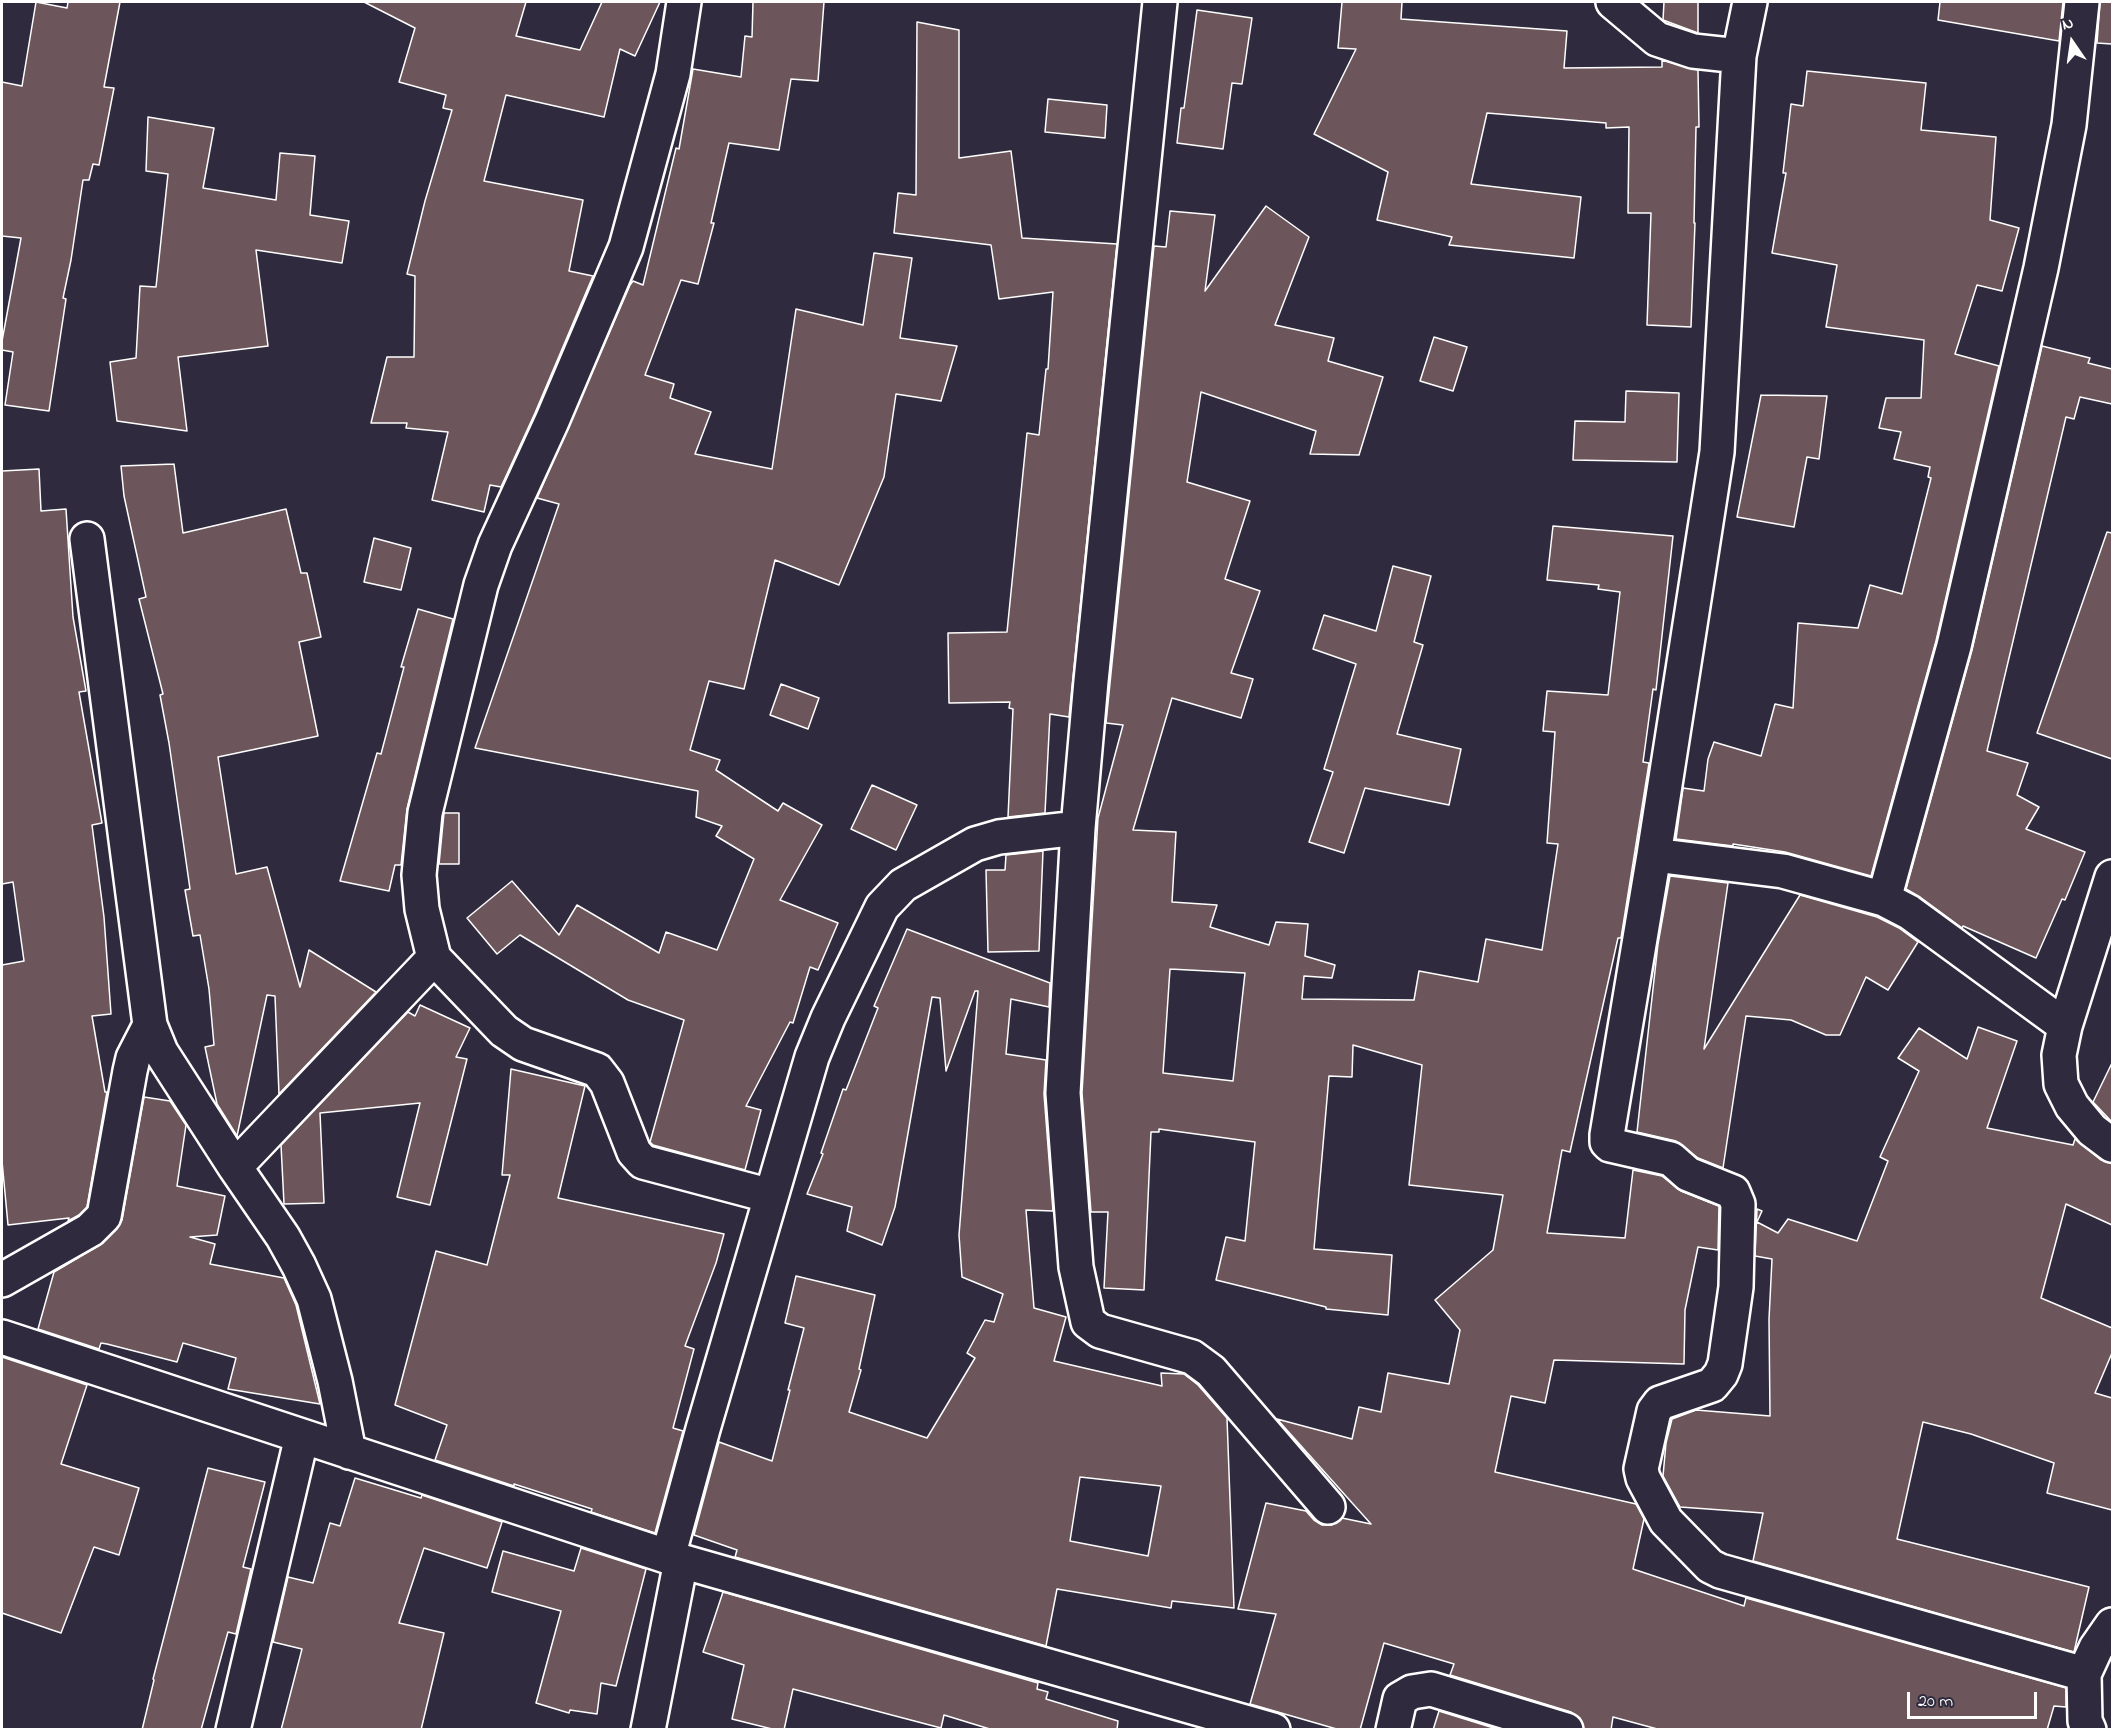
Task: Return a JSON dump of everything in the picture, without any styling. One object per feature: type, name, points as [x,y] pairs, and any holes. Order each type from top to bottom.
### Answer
[{"type":"street","points":[[684,2],[673,74],[626,247],[552,421],[495,544],[481,585],[424,813],[419,875],[422,909],[434,958],[504,1031],[523,1044],[597,1070],[607,1083],[634,1152],[643,1162],[771,1196]]},
{"type":"street","points":[[1160,2],[1078,828],[1063,1093],[1076,1268],[1088,1322],[1100,1331],[1192,1357],[1211,1371],[1328,1507]]},
{"type":"street","points":[[1614,2],[1657,39],[1694,51],[1738,56]]},
{"type":"street","points":[[1750,2],[1738,56],[1717,452],[1607,1142],[1615,1147],[1671,1159],[1688,1174],[1733,1192],[1738,1204],[1733,1316],[1721,1374],[1712,1384],[1660,1403],[1654,1411],[1641,1468],[1642,1478],[1666,1521],[1710,1566],[1720,1571],[2084,1674]]},
{"type":"street","points":[[1884,899],[1954,646],[2041,268],[2069,125],[2082,2]]},
{"type":"street","points":[[87,539],[150,1025],[161,1052],[283,1237],[299,1266],[314,1299],[335,1380],[349,1452]]},
{"type":"street","points":[[648,1730],[675,1559],[703,1429],[812,1057],[828,1018],[882,906],[903,885],[975,844],[999,837],[1078,828]]},
{"type":"street","points":[[1654,855],[1783,871],[1884,899],[1909,912],[2065,1026]]},
{"type":"street","points":[[2112,876],[2065,1026],[2059,1056],[2061,1084],[2072,1106],[2092,1130],[2112,1146]]},
{"type":"street","points":[[235,1167],[434,958]]},
{"type":"street","points":[[2,1280],[90,1230],[104,1216],[130,1071],[150,1025]]},
{"type":"street","points":[[2,1338],[675,1559],[1273,1730]]},
{"type":"street","points":[[233,1730],[302,1437]]},
{"type":"street","points":[[2089,1730],[2085,1721],[2084,1674],[2096,1648],[2112,1625]]},
{"type":"street","points":[[1393,1730],[1400,1699],[1412,1692],[1431,1689],[1566,1730]]},
{"type":"building","points":[[36,2],[67,8],[68,2],[120,2],[104,87],[114,88],[99,165],[93,164],[89,180],[83,180],[63,298],[66,299],[49,411],[5,405],[13,352],[2,350],[21,238],[2,236],[2,82],[22,86]]},
{"type":"building","points":[[364,2],[526,2],[516,36],[580,50],[602,2],[660,2],[635,56],[620,49],[604,117],[506,95],[484,181],[583,200],[569,271],[593,276],[501,487],[490,485],[484,512],[432,500],[448,432],[406,428],[407,423],[371,423],[387,357],[414,357],[415,276],[407,274],[425,201],[452,110],[443,108],[446,95],[399,82],[415,28]]},
{"type":"building","points":[[753,2],[824,2],[818,81],[791,79],[779,150],[729,143],[711,223],[714,223],[698,284],[681,280],[645,375],[674,384],[670,398],[711,412],[695,454],[772,469],[796,309],[863,325],[874,253],[912,258],[900,338],[957,346],[941,401],[896,394],[884,477],[839,585],[775,560],[744,689],[709,681],[690,750],[720,760],[716,770],[778,811],[783,803],[822,825],[780,900],[838,923],[818,970],[810,967],[793,1023],[790,1022],[746,1106],[761,1110],[745,1170],[653,1145],[650,1142],[684,1020],[628,1000],[520,935],[497,954],[467,918],[512,881],[559,935],[577,905],[659,953],[666,932],[717,950],[754,859],[716,836],[722,826],[696,817],[698,791],[475,748],[559,504],[537,498],[630,285],[633,281],[643,285],[676,148],[679,149],[693,69],[741,77],[745,36],[752,37]]},
{"type":"building","points":[[1342,2],[1402,2],[1401,19],[1567,31],[1564,68],[1662,67],[1662,60],[1698,70],[1699,127],[1696,127],[1691,327],[1647,325],[1651,213],[1628,213],[1629,127],[1606,128],[1606,123],[1487,113],[1471,184],[1581,197],[1574,258],[1449,245],[1452,237],[1377,220],[1388,172],[1314,134],[1356,49],[1338,48]]},
{"type":"building","points":[[1664,2],[1698,2],[1698,33],[1663,20]]},
{"type":"building","points":[[1940,2],[2063,2],[2059,41],[1938,20]]},
{"type":"building","points":[[2100,2],[2112,2],[2112,44],[2097,43]]},
{"type":"building","points":[[1197,10],[1252,18],[1242,84],[1232,83],[1223,149],[1177,143]]},
{"type":"building","points":[[917,22],[959,30],[959,158],[1011,151],[1022,238],[1117,244],[1069,717],[1050,714],[1045,813],[1008,817],[1013,709],[1009,708],[1010,702],[949,703],[948,633],[1007,632],[1027,433],[1039,435],[1046,369],[1048,369],[1053,292],[999,299],[991,245],[894,233],[898,193],[916,195]]},
{"type":"building","points":[[1807,71],[1926,83],[1921,130],[1996,137],[1990,220],[2019,228],[2002,291],[1977,285],[1955,354],[1999,366],[1936,641],[1871,876],[1785,852],[1676,839],[1683,788],[1704,791],[1708,759],[1714,742],[1761,756],[1775,704],[1793,708],[1798,623],[1858,628],[1870,585],[1902,594],[1931,478],[1928,477],[1930,467],[1894,459],[1901,432],[1879,428],[1886,398],[1921,398],[1924,340],[1826,327],[1837,265],[1772,253],[1786,173],[1783,173],[1791,104],[1803,106]]},
{"type":"building","points":[[1048,99],[1107,105],[1105,138],[1045,132]]},
{"type":"building","points":[[148,117],[214,128],[203,188],[276,200],[280,153],[315,156],[310,215],[349,221],[342,263],[256,250],[268,346],[178,357],[187,431],[117,421],[110,362],[136,358],[140,286],[156,287],[168,174],[146,171]]},
{"type":"building","points":[[1266,206],[1309,237],[1275,325],[1334,338],[1328,361],[1383,377],[1359,455],[1310,454],[1316,431],[1201,392],[1187,482],[1250,501],[1225,579],[1260,591],[1231,673],[1253,679],[1241,718],[1172,698],[1133,830],[1176,832],[1172,902],[1217,905],[1210,927],[1269,945],[1276,922],[1308,924],[1305,956],[1335,965],[1332,978],[1304,976],[1302,999],[1414,1000],[1419,971],[1478,982],[1486,939],[1542,950],[1558,844],[1547,843],[1555,732],[1543,731],[1547,691],[1608,695],[1620,592],[1598,589],[1599,585],[1547,580],[1553,526],[1673,536],[1656,690],[1653,689],[1643,762],[1649,763],[1621,938],[1618,938],[1570,1152],[1562,1150],[1547,1233],[1625,1238],[1633,1170],[1662,1176],[1681,1191],[1719,1206],[1718,1250],[1698,1247],[1685,1310],[1684,1364],[1554,1360],[1545,1403],[1511,1396],[1495,1472],[1636,1504],[1644,1519],[1633,1569],[1744,1606],[1746,1598],[2066,1688],[2066,1707],[2054,1706],[2047,1730],[1661,1730],[1613,1717],[1611,1730],[1584,1730],[1580,1718],[1571,1712],[1450,1675],[1454,1664],[1384,1643],[1360,1730],[1340,1730],[1250,1704],[1276,1614],[1238,1609],[1266,1503],[1306,1511],[1322,1525],[1332,1525],[1342,1518],[1371,1524],[1277,1419],[1352,1439],[1359,1407],[1381,1412],[1388,1373],[1449,1384],[1460,1330],[1435,1300],[1493,1250],[1503,1195],[1409,1185],[1422,1065],[1353,1045],[1352,1077],[1329,1076],[1314,1249],[1392,1255],[1388,1315],[1326,1309],[1326,1307],[1216,1280],[1226,1237],[1245,1241],[1255,1142],[1159,1129],[1159,1132],[1151,1132],[1144,1290],[1104,1288],[1108,1212],[1091,1212],[1082,1093],[1098,818],[1123,725],[1106,723],[1154,246],[1166,247],[1170,211],[1215,215],[1205,291]],"holes":[[[1170,969],[1245,973],[1233,1081],[1163,1073]]]},
{"type":"building","points":[[1434,337],[1467,347],[1453,391],[1420,381]]},
{"type":"building","points":[[2042,346],[2090,358],[2088,363],[2112,369],[2112,404],[2080,397],[2074,419],[2066,417],[1987,751],[2028,763],[2017,795],[2039,807],[2026,829],[2085,852],[2065,900],[2062,899],[2036,958],[1963,926],[1962,928],[1906,889],[1972,650]]},
{"type":"building","points":[[1626,391],[1679,393],[1677,462],[1573,460],[1575,421],[1625,422]]},
{"type":"building","points":[[1761,395],[1827,396],[1819,459],[1807,457],[1794,527],[1737,517]]},
{"type":"building","points":[[174,464],[183,533],[286,509],[301,573],[307,573],[321,637],[299,642],[318,736],[218,757],[236,874],[267,867],[300,987],[309,950],[376,992],[279,1094],[275,996],[267,995],[237,1136],[217,1104],[205,1047],[214,1045],[209,989],[200,935],[193,936],[185,890],[190,889],[160,695],[163,694],[139,599],[146,597],[124,496],[121,466]]},
{"type":"building","points":[[39,469],[41,511],[66,509],[73,617],[86,691],[79,692],[102,823],[92,825],[104,917],[111,1014],[92,1016],[105,1092],[107,1092],[87,1207],[68,1221],[69,1218],[8,1225],[2,1161],[2,965],[24,961],[13,882],[2,884],[2,471]]},
{"type":"building","points":[[2107,532],[2112,533],[2112,759],[2037,733]]},
{"type":"building","points":[[374,538],[411,548],[401,590],[364,582]]},
{"type":"building","points":[[1393,566],[1431,576],[1414,642],[1423,645],[1397,734],[1461,749],[1449,805],[1365,788],[1344,853],[1309,842],[1333,772],[1324,769],[1356,664],[1313,649],[1324,615],[1376,631]]},
{"type":"building","points":[[418,609],[453,619],[407,809],[401,865],[395,865],[389,891],[340,881],[377,753],[381,754],[404,667],[401,667]]},
{"type":"building","points":[[781,684],[819,698],[808,729],[770,715]]},
{"type":"building","points":[[872,785],[917,805],[896,850],[851,829]]},
{"type":"building","points":[[444,813],[459,813],[459,864],[439,864]]},
{"type":"building","points":[[1043,851],[1039,951],[988,952],[986,870],[1005,870],[1006,855]]},
{"type":"building","points":[[1670,876],[1728,883],[1704,1049],[1800,895],[1877,917],[1899,928],[1918,942],[1888,990],[1866,977],[1840,1035],[1826,1035],[1791,1020],[1746,1016],[1723,1168],[1698,1158],[1676,1141],[1637,1132],[1658,944]]},
{"type":"building","points":[[907,929],[1050,983],[1049,1007],[1011,999],[1006,1054],[1046,1060],[1044,1094],[1053,1211],[1026,1210],[1034,1308],[1066,1317],[1054,1361],[1162,1386],[1161,1373],[1184,1374],[1198,1385],[1227,1418],[1234,1608],[1172,1601],[1171,1608],[1057,1589],[1046,1646],[735,1557],[737,1550],[694,1535],[719,1442],[772,1461],[804,1328],[785,1323],[796,1276],[875,1295],[859,1369],[861,1370],[849,1412],[927,1438],[975,1358],[967,1353],[985,1320],[994,1322],[1003,1294],[962,1277],[959,1235],[978,991],[975,991],[946,1071],[940,998],[932,997],[895,1207],[882,1245],[847,1231],[852,1207],[807,1194],[823,1154],[821,1153],[843,1089],[846,1090],[878,1008],[874,1006]],"holes":[[[1080,1477],[1161,1486],[1148,1556],[1070,1541]]]},
{"type":"building","points":[[420,1005],[470,1028],[456,1057],[467,1059],[430,1205],[397,1197],[420,1103],[320,1113],[324,1203],[284,1204],[281,1145],[408,1012],[415,1016]]},
{"type":"building","points":[[1978,1027],[2017,1041],[1987,1128],[2073,1145],[2075,1139],[2101,1160],[2112,1163],[2112,1225],[2066,1204],[2041,1298],[2112,1328],[2112,1353],[2095,1393],[2112,1398],[2112,1510],[2047,1493],[2054,1463],[1971,1434],[1923,1422],[1897,1539],[2089,1587],[2074,1652],[1753,1561],[1763,1513],[1680,1507],[1663,1476],[1666,1443],[1672,1419],[1696,1410],[1770,1416],[1769,1319],[1772,1259],[1755,1256],[1757,1209],[1762,1211],[1757,1222],[1778,1233],[1788,1219],[1857,1241],[1888,1161],[1880,1157],[1919,1071],[1898,1058],[1919,1028],[1967,1059]]},
{"type":"building","points":[[2112,1063],[2112,1122],[2093,1102]]},
{"type":"building","points":[[511,1069],[585,1086],[558,1198],[724,1234],[716,1263],[685,1346],[694,1349],[673,1428],[683,1431],[655,1533],[591,1512],[592,1509],[435,1460],[447,1425],[395,1405],[436,1251],[487,1265],[510,1175],[502,1175]]},
{"type":"building","points":[[144,1097],[170,1101],[186,1125],[177,1186],[225,1196],[217,1235],[190,1237],[215,1244],[210,1264],[284,1278],[296,1305],[320,1404],[228,1389],[236,1358],[183,1343],[177,1362],[101,1343],[99,1349],[38,1329],[54,1272],[103,1243],[117,1229],[122,1220]]},
{"type":"building","points":[[2,1357],[87,1385],[61,1464],[139,1488],[119,1555],[94,1547],[61,1633],[2,1613]]},
{"type":"building","points":[[208,1468],[265,1482],[243,1567],[251,1569],[236,1634],[228,1632],[201,1730],[142,1730],[153,1679]]},
{"type":"building","points":[[355,1478],[421,1498],[422,1495],[502,1522],[487,1568],[424,1548],[399,1623],[444,1633],[421,1730],[281,1730],[302,1649],[273,1642],[288,1577],[313,1583],[330,1523],[340,1526]]},
{"type":"building","points":[[581,1548],[646,1569],[616,1686],[601,1683],[597,1714],[570,1710],[569,1713],[536,1703],[561,1611],[492,1592],[503,1551],[574,1571]]},
{"type":"building","points":[[723,1592],[1038,1683],[1037,1689],[1048,1692],[1046,1699],[1118,1721],[1117,1730],[993,1730],[944,1715],[941,1728],[793,1689],[784,1730],[732,1719],[744,1665],[703,1652]]},
{"type":"building","points":[[1439,1711],[1500,1730],[1433,1730]]}]
